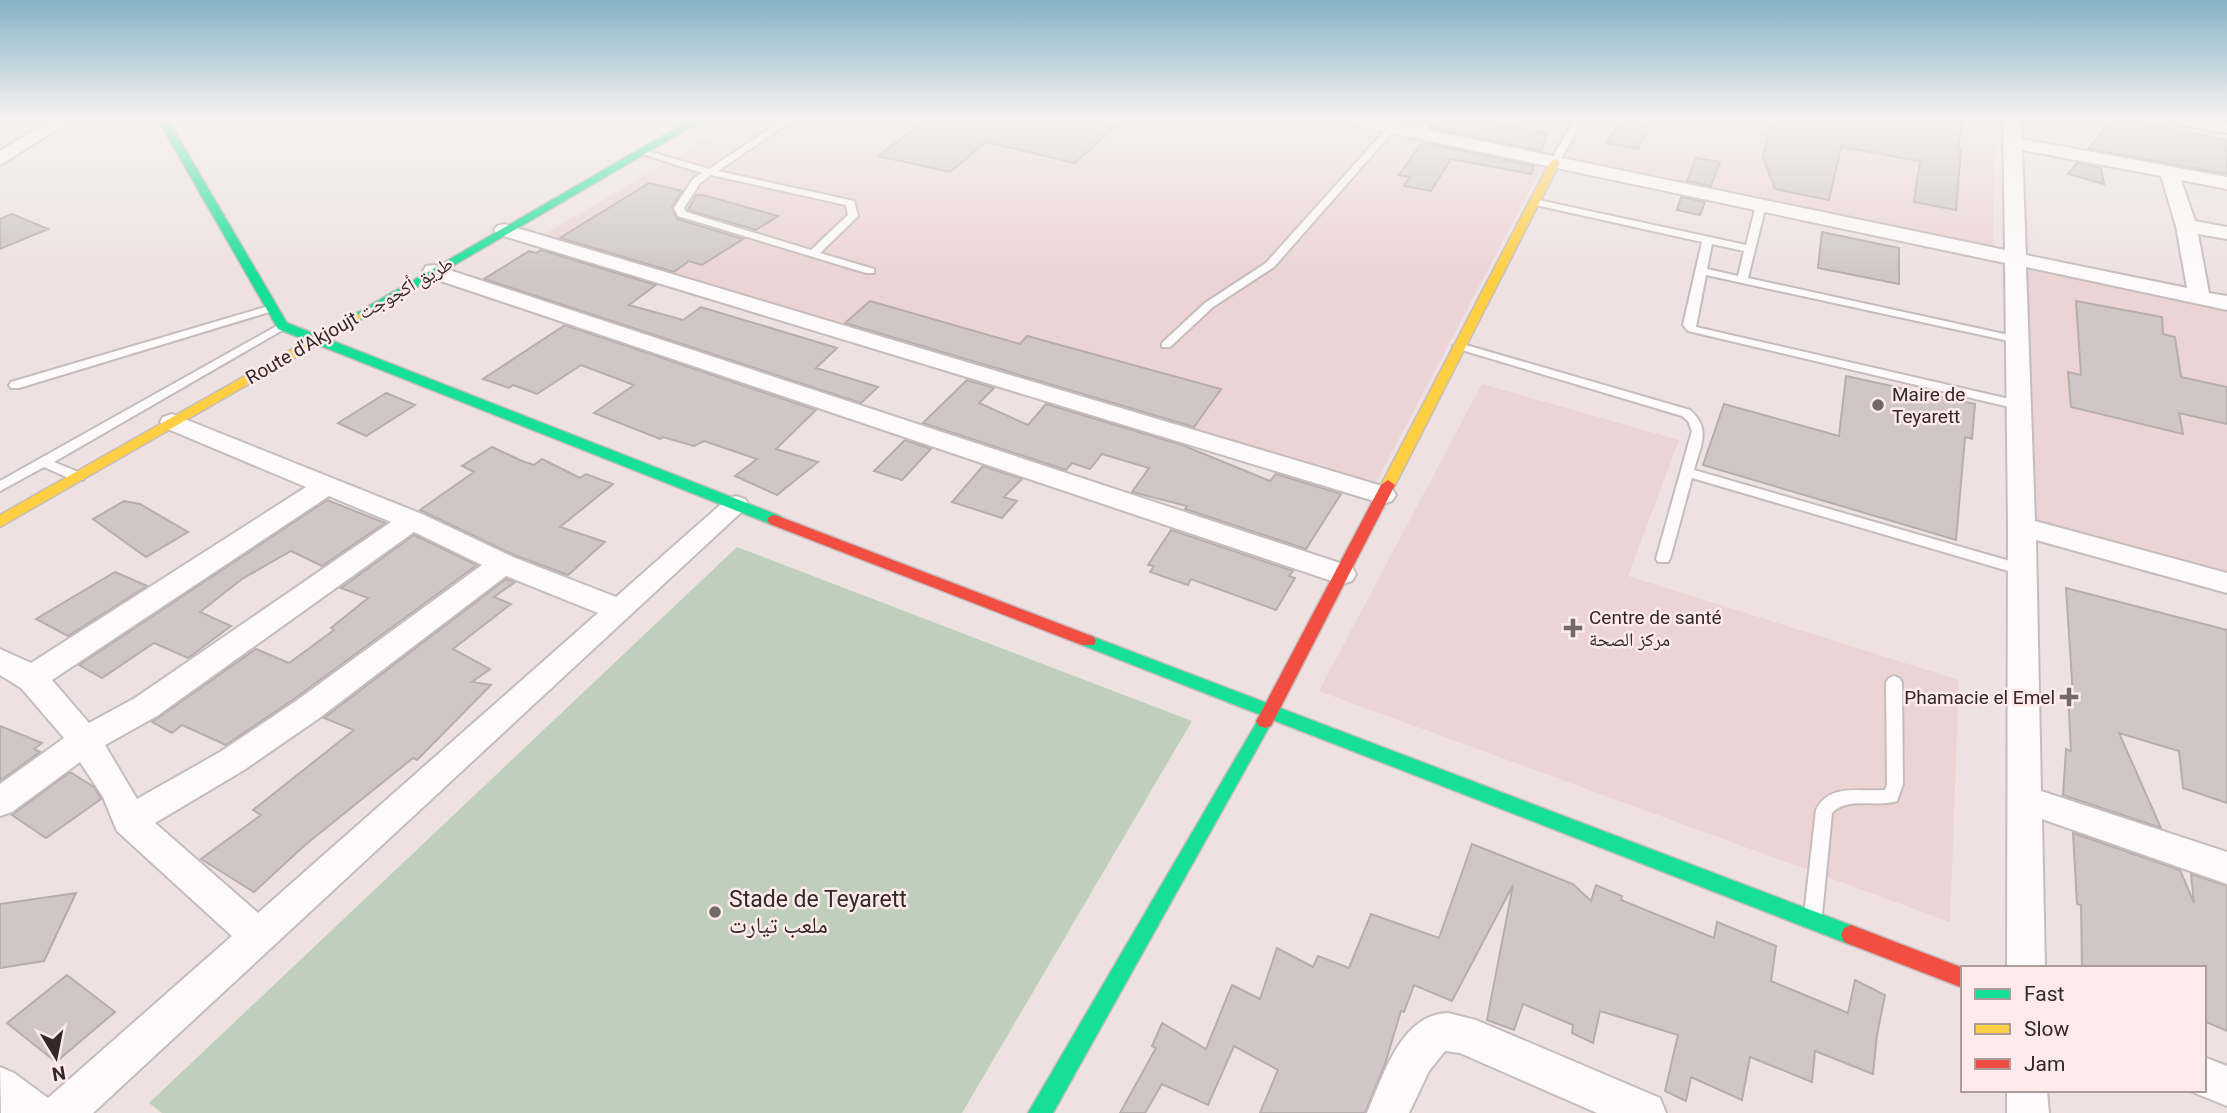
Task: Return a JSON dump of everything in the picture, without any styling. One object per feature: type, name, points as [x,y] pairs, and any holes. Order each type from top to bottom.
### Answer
[{"type":"main road","points":[[193,172],[282,326],[736,505],[1961,977]]},
{"type":"main road","name":"Route d'Akjoujt طريق أكجوجت","points":[[0,522],[606,172]]},
{"type":"main road","points":[[1041,1113],[1271,711],[1550,172]]},
{"type":"street","points":[[1603,172],[2227,303]]},
{"type":"street","points":[[2014,172],[2022,527],[2026,966]]},
{"type":"street","points":[[2199,297],[2186,226],[2168,172],[2227,184]]},
{"type":"street","points":[[2186,226],[2227,233]]},
{"type":"street","points":[[504,230],[1383,495]]},
{"type":"street","points":[[434,271],[1342,574]]},
{"type":"street","points":[[172,422],[412,520],[503,565],[620,610]]},
{"type":"street","points":[[32,678],[326,486]]},
{"type":"street","points":[[63,1113],[736,505]]},
{"type":"street","points":[[0,802],[83,742],[146,707],[412,520]]},
{"type":"street","points":[[2022,527],[2227,583]]},
{"type":"street","points":[[129,821],[232,761],[307,710],[503,565]]},
{"type":"street","points":[[0,660],[32,678],[116,788],[127,809],[129,821],[258,936]]},
{"type":"street","points":[[2024,799],[2227,868]]},
{"type":"street","points":[[1388,1113],[1423,1044],[1433,1034],[1448,1031],[1462,1034],[1645,1113]]},
{"type":"street","points":[[2206,1078],[2227,1086]]},
{"type":"street","points":[[0,1087],[34,1113]]},
{"type":"street","points":[[2027,1092],[2028,1113]]},
{"type":"lane","points":[[813,254],[853,216],[851,203],[825,195],[710,172],[696,181],[679,208],[681,214],[813,254],[870,271]]},
{"type":"lane","points":[[1166,345],[1209,305],[1270,265],[1353,172]]},
{"type":"lane","points":[[1534,202],[1750,249]]},
{"type":"lane","points":[[1741,280],[1761,205]]},
{"type":"lane","points":[[1708,240],[1689,325],[1698,332],[2018,405]]},
{"type":"lane","points":[[1702,271],[2018,340]]},
{"type":"lane","points":[[15,385],[272,308]]},
{"type":"lane","points":[[0,487],[282,326]]},
{"type":"lane","points":[[1459,346],[1686,412],[1693,419],[1698,431],[1663,559]]},
{"type":"lane","points":[[44,462],[78,477]]},
{"type":"lane","points":[[1686,472],[2022,570]]},
{"type":"lane","points":[[1813,920],[1824,810],[1830,802],[1841,796],[1878,800],[1891,796],[1895,784],[1894,682]]},
{"type":"shaded area","points":[[650,172],[1539,172],[1374,486],[540,237]]},
{"type":"shaded area","points":[[1634,172],[1994,172],[1993,247]]},
{"type":"shaded area","points":[[2025,265],[2227,308],[2227,579],[2031,525]]},
{"type":"shaded area","name":"Centre de santé مركز الصحة","points":[[1482,384],[1679,440],[1628,576],[1959,680],[1950,922],[1319,691]]},
{"type":"green space","name":"Stade de Teyarett ملعب تيارت","points":[[737,547],[1192,721],[962,1113],[162,1113],[149,1103]]},
{"type":"building","points":[[1401,172],[1443,172],[1431,191],[1404,186],[1410,177],[1399,175]]},
{"type":"building","points":[[1691,172],[1716,172],[1711,186],[1687,181]]},
{"type":"building","points":[[1769,172],[1835,172],[1829,200],[1775,189]]},
{"type":"building","points":[[1918,172],[1959,172],[1956,210],[1914,202]]},
{"type":"building","points":[[2102,172],[2104,184],[2068,174]]},
{"type":"building","points":[[649,183],[682,191],[672,207],[677,219],[743,239],[702,265],[689,261],[674,272],[560,238]]},
{"type":"building","points":[[696,195],[778,216],[756,230],[688,210]]},
{"type":"building","points":[[1681,197],[1705,202],[1700,215],[1677,210]]},
{"type":"building","points":[[12,214],[48,229],[0,249],[0,219]]},
{"type":"building","points":[[1822,232],[1899,248],[1899,284],[1818,268]]},
{"type":"building","points":[[541,250],[656,285],[629,305],[683,320],[701,307],[837,348],[816,368],[878,387],[861,403],[484,279],[529,251],[536,253]]},
{"type":"building","points":[[870,301],[1020,344],[1027,336],[1221,389],[1194,427],[845,323]]},
{"type":"building","points":[[2076,301],[2162,317],[2163,334],[2175,337],[2181,377],[2227,387],[2227,424],[2179,413],[2183,434],[2071,407],[2068,372],[2081,375]]},
{"type":"building","points":[[565,325],[816,410],[776,449],[818,462],[777,495],[735,476],[757,459],[704,441],[694,446],[663,437],[660,439],[594,413],[634,385],[581,365],[537,394],[513,385],[509,388],[483,379]]},
{"type":"building","points":[[1846,376],[1975,404],[1972,439],[1965,437],[1956,540],[1703,465],[1724,404],[1839,436]]},
{"type":"building","points":[[967,380],[994,388],[979,403],[1028,425],[1046,404],[1182,445],[1270,481],[1276,474],[1341,494],[1306,549],[1185,509],[1187,506],[1132,492],[1149,468],[1102,454],[1090,469],[1072,463],[1066,470],[923,423]]},
{"type":"building","points":[[386,393],[415,405],[366,436],[338,423]]},
{"type":"building","points":[[905,440],[931,449],[902,480],[874,471]]},
{"type":"building","points":[[492,447],[534,465],[542,459],[580,478],[586,474],[613,484],[560,527],[605,542],[568,575],[514,555],[420,510],[474,472],[462,466]]},
{"type":"building","points":[[983,466],[1022,479],[1004,497],[1017,501],[1002,518],[952,502]]},
{"type":"building","points":[[327,500],[385,523],[322,566],[291,551],[242,579],[200,612],[231,626],[188,658],[154,643],[102,678],[79,665]]},
{"type":"building","points":[[124,501],[140,504],[188,532],[146,557],[93,519]]},
{"type":"building","points":[[1171,530],[1293,571],[1289,576],[1295,578],[1276,610],[1191,579],[1188,585],[1150,572],[1154,566],[1148,565]]},
{"type":"building","points":[[414,535],[477,565],[294,699],[226,745],[182,725],[172,733],[152,722],[256,649],[289,663],[334,630],[331,628],[368,598],[341,588]]},
{"type":"building","points":[[115,572],[147,586],[68,636],[36,619]]},
{"type":"building","points":[[506,579],[515,582],[494,597],[511,604],[453,649],[490,669],[472,682],[491,685],[417,760],[413,758],[305,845],[254,892],[201,859],[261,815],[253,810],[354,730],[324,718]]},
{"type":"building","points":[[2066,588],[2227,630],[2227,803],[2183,788],[2179,751],[2119,733],[2161,828],[2063,795],[2066,749],[2071,751],[2068,694],[2073,696]]},
{"type":"building","points":[[0,726],[42,743],[34,749],[40,752],[0,781]]},
{"type":"building","points":[[70,772],[94,787],[101,799],[46,838],[12,815]]},
{"type":"building","points":[[2073,833],[2180,870],[2194,903],[2191,874],[2227,886],[2227,1031],[2206,1022],[2206,966],[2082,966],[2081,905],[2077,904]]},
{"type":"building","points":[[1472,844],[1573,884],[1591,901],[1596,885],[1622,896],[1621,900],[1714,938],[1717,922],[1776,946],[1771,981],[1848,1013],[1855,980],[1885,995],[1873,1074],[1815,1051],[1812,1082],[1750,1057],[1742,1100],[1691,1077],[1686,1101],[1665,1091],[1678,1035],[1600,1011],[1593,1043],[1572,1033],[1573,1025],[1523,1004],[1514,1030],[1487,1020],[1513,885],[1452,1001],[1414,985],[1404,1012],[1401,1011],[1385,1064],[1365,1113],[1260,1113],[1278,1070],[1234,1046],[1208,1105],[1162,1084],[1145,1113],[1120,1113],[1156,1048],[1152,1046],[1162,1023],[1206,1049],[1232,985],[1260,999],[1277,948],[1313,967],[1318,956],[1349,968],[1371,914],[1439,938]]},
{"type":"building","points":[[76,893],[44,961],[0,968],[0,904]]},
{"type":"building","points":[[67,975],[115,1012],[56,1062],[7,1023]]},
{"type":"traffic: fast","points":[[193,172],[282,326],[775,520]]},
{"type":"traffic: fast","points":[[356,317],[608,172]]},
{"type":"traffic: fast","points":[[1088,641],[1851,935]]},
{"type":"traffic: fast","points":[[1040,1113],[1265,721]]},
{"type":"traffic: slow","points":[[1388,485],[1550,172]]},
{"type":"traffic: slow","points":[[0,522],[356,317]]},
{"type":"traffic: jam","points":[[1265,721],[1388,485]]},
{"type":"traffic: jam","points":[[775,520],[1088,641]]},
{"type":"traffic: jam","points":[[1851,935],[1961,977]]},
{"type":"place","name":"Maire de Teyarett","points":[[1878,405]]},
{"type":"place","name":"Centre de santé مركز الصحة","points":[[1573,628]]},
{"type":"place","name":"Phamacie el Emel","points":[[2069,697]]},
{"type":"place","name":"Stade de Teyarett ملعب تيارت","points":[[715,912]]}]
